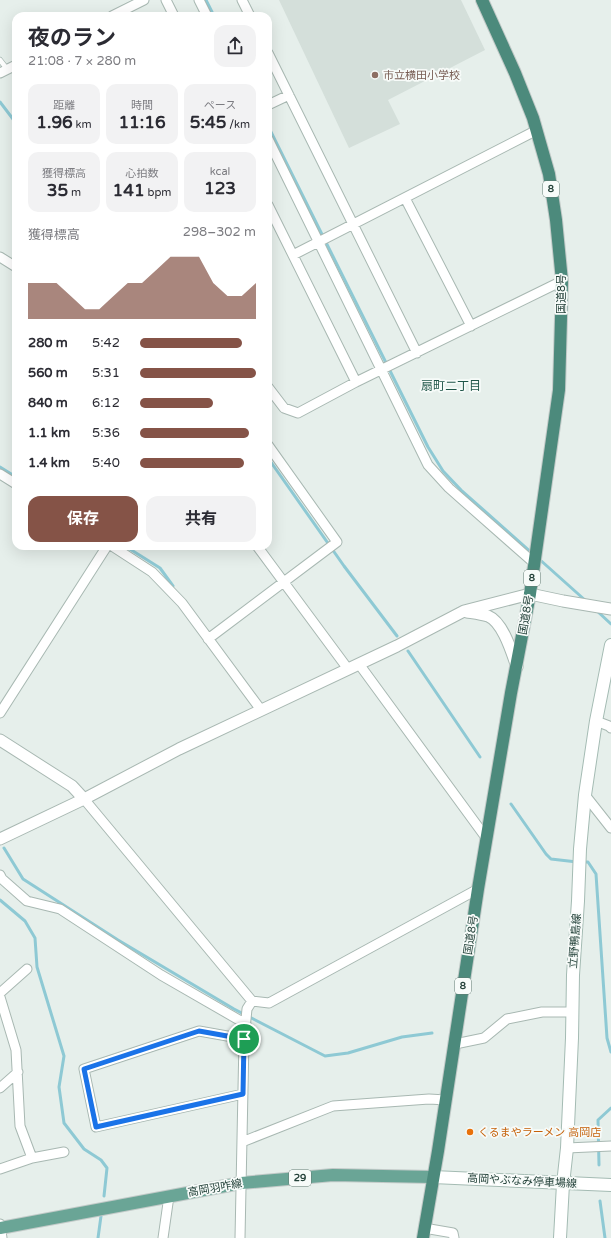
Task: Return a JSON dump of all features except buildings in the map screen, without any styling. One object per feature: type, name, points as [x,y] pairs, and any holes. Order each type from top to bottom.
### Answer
[{"type":"highway","name":"国道8号","points":[[424,1233],[455,1044],[478,889],[530,594],[559,390],[562,281],[556,220],[551,189],[537,130],[515,73],[482,0]]},
{"type":"main road","name":"立野鴨島線","points":[[560,1238],[567,1148],[572,975],[580,848],[585,796],[596,721],[611,645]]},
{"type":"main road","name":"高岡羽咋線","points":[[0,1228],[241,1183],[333,1175],[433,1177]]},
{"type":"main road","name":"高岡やぶなみ停車場線","points":[[433,1177],[611,1185]]},
{"type":"street","points":[[120,12],[144,0]]},
{"type":"street","points":[[166,0],[172,12]]},
{"type":"street","points":[[199,0],[205,12]]},
{"type":"street","points":[[242,0],[248,12]]},
{"type":"street","points":[[272,61],[417,353]]},
{"type":"street","points":[[272,103],[289,95]]},
{"type":"street","points":[[293,255],[537,130]]},
{"type":"street","points":[[272,148],[428,465],[449,488],[534,563]]},
{"type":"street","points":[[405,198],[471,326]]},
{"type":"street","points":[[272,214],[356,382]]},
{"type":"street","points":[[0,257],[12,264]]},
{"type":"street","points":[[272,392],[284,408],[298,413],[356,382],[562,281]]},
{"type":"street","points":[[208,638],[337,542],[272,451]]},
{"type":"street","points":[[0,474],[12,482]]},
{"type":"street","points":[[0,713],[104,550]]},
{"type":"street","points":[[118,550],[152,572],[182,603],[261,710]]},
{"type":"street","points":[[260,550],[348,670]]},
{"type":"street","points":[[0,839],[179,750],[348,670],[464,612],[530,594],[611,609]]},
{"type":"street","points":[[464,612],[489,616],[496,622],[509,645],[516,667]]},
{"type":"street","points":[[359,664],[487,838]]},
{"type":"street","points":[[596,721],[610,726],[611,728]]},
{"type":"street","points":[[0,740],[72,786],[84,798],[252,1001],[269,1003],[478,889]]},
{"type":"street","points":[[585,796],[611,828]]},
{"type":"street","points":[[0,874],[2,879],[27,901],[60,909],[161,976],[246,1024]]},
{"type":"street","points":[[0,993],[27,969]]},
{"type":"street","points":[[0,997],[16,1050],[20,1126],[32,1158]]},
{"type":"street","points":[[240,1238],[244,1039],[247,1009],[252,1001]]},
{"type":"street","points":[[455,1044],[484,1038],[507,1019],[542,1012],[572,1012]]},
{"type":"street","points":[[243,1094],[96,1127],[84,1069],[199,1031],[244,1039]]},
{"type":"street","points":[[0,1088],[18,1072]]},
{"type":"street","points":[[242,1142],[333,1106],[446,1100]]},
{"type":"street","points":[[567,1148],[611,1146]]},
{"type":"street","points":[[0,1169],[32,1158],[64,1152]]},
{"type":"street","points":[[163,1238],[169,1196]]},
{"type":"street","points":[[0,1224],[2,1238]]},
{"type":"street","points":[[424,1233],[453,1233],[454,1238]]},
{"type":"lane","points":[[0,60],[3,71]]},
{"type":"shaded area","name":"市立横田小学校","points":[[279,0],[461,0],[485,50],[388,100],[400,124],[349,148]]},
{"type":"waterway","points":[[206,0],[212,12]]},
{"type":"waterway","points":[[0,102],[12,118]]},
{"type":"waterway","points":[[272,134],[428,447],[443,471],[461,490],[532,553]]},
{"type":"waterway","points":[[272,464],[344,566],[397,636]]},
{"type":"waterway","points":[[0,467],[12,474]]},
{"type":"waterway","points":[[131,550],[160,568],[173,586]]},
{"type":"waterway","points":[[538,558],[586,601]]},
{"type":"waterway","points":[[596,610],[611,624]]},
{"type":"waterway","points":[[408,651],[480,757]]},
{"type":"waterway","points":[[511,804],[551,859],[577,862]]},
{"type":"waterway","points":[[4,848],[23,879],[118,940],[234,1009],[325,1056],[348,1053],[402,1037],[432,1033]]},
{"type":"waterway","points":[[583,862],[588,862],[596,874],[607,1038],[611,1052]]},
{"type":"waterway","points":[[0,900],[25,921],[35,938],[37,967],[64,1056],[59,1087],[64,1123],[84,1149],[101,1160],[107,1168],[104,1196]]},
{"type":"waterway","points":[[599,1165],[598,1120],[611,1108]]},
{"type":"waterway","points":[[600,1201],[605,1238]]},
{"type":"waterway","points":[[98,1238],[101,1216]]},
{"type":"place","name":"市立横田小学校","points":[[375,75]]},
{"type":"place","name":"くるまやラーメン 高岡店","points":[[470,1132]]},
{"type":"district","name":"扇町二丁目","points":[[451,386]]},
{"type":"route","points":[[199,1031],[244,1039],[243,1094],[96,1127],[84,1069],[199,1031]]}]
